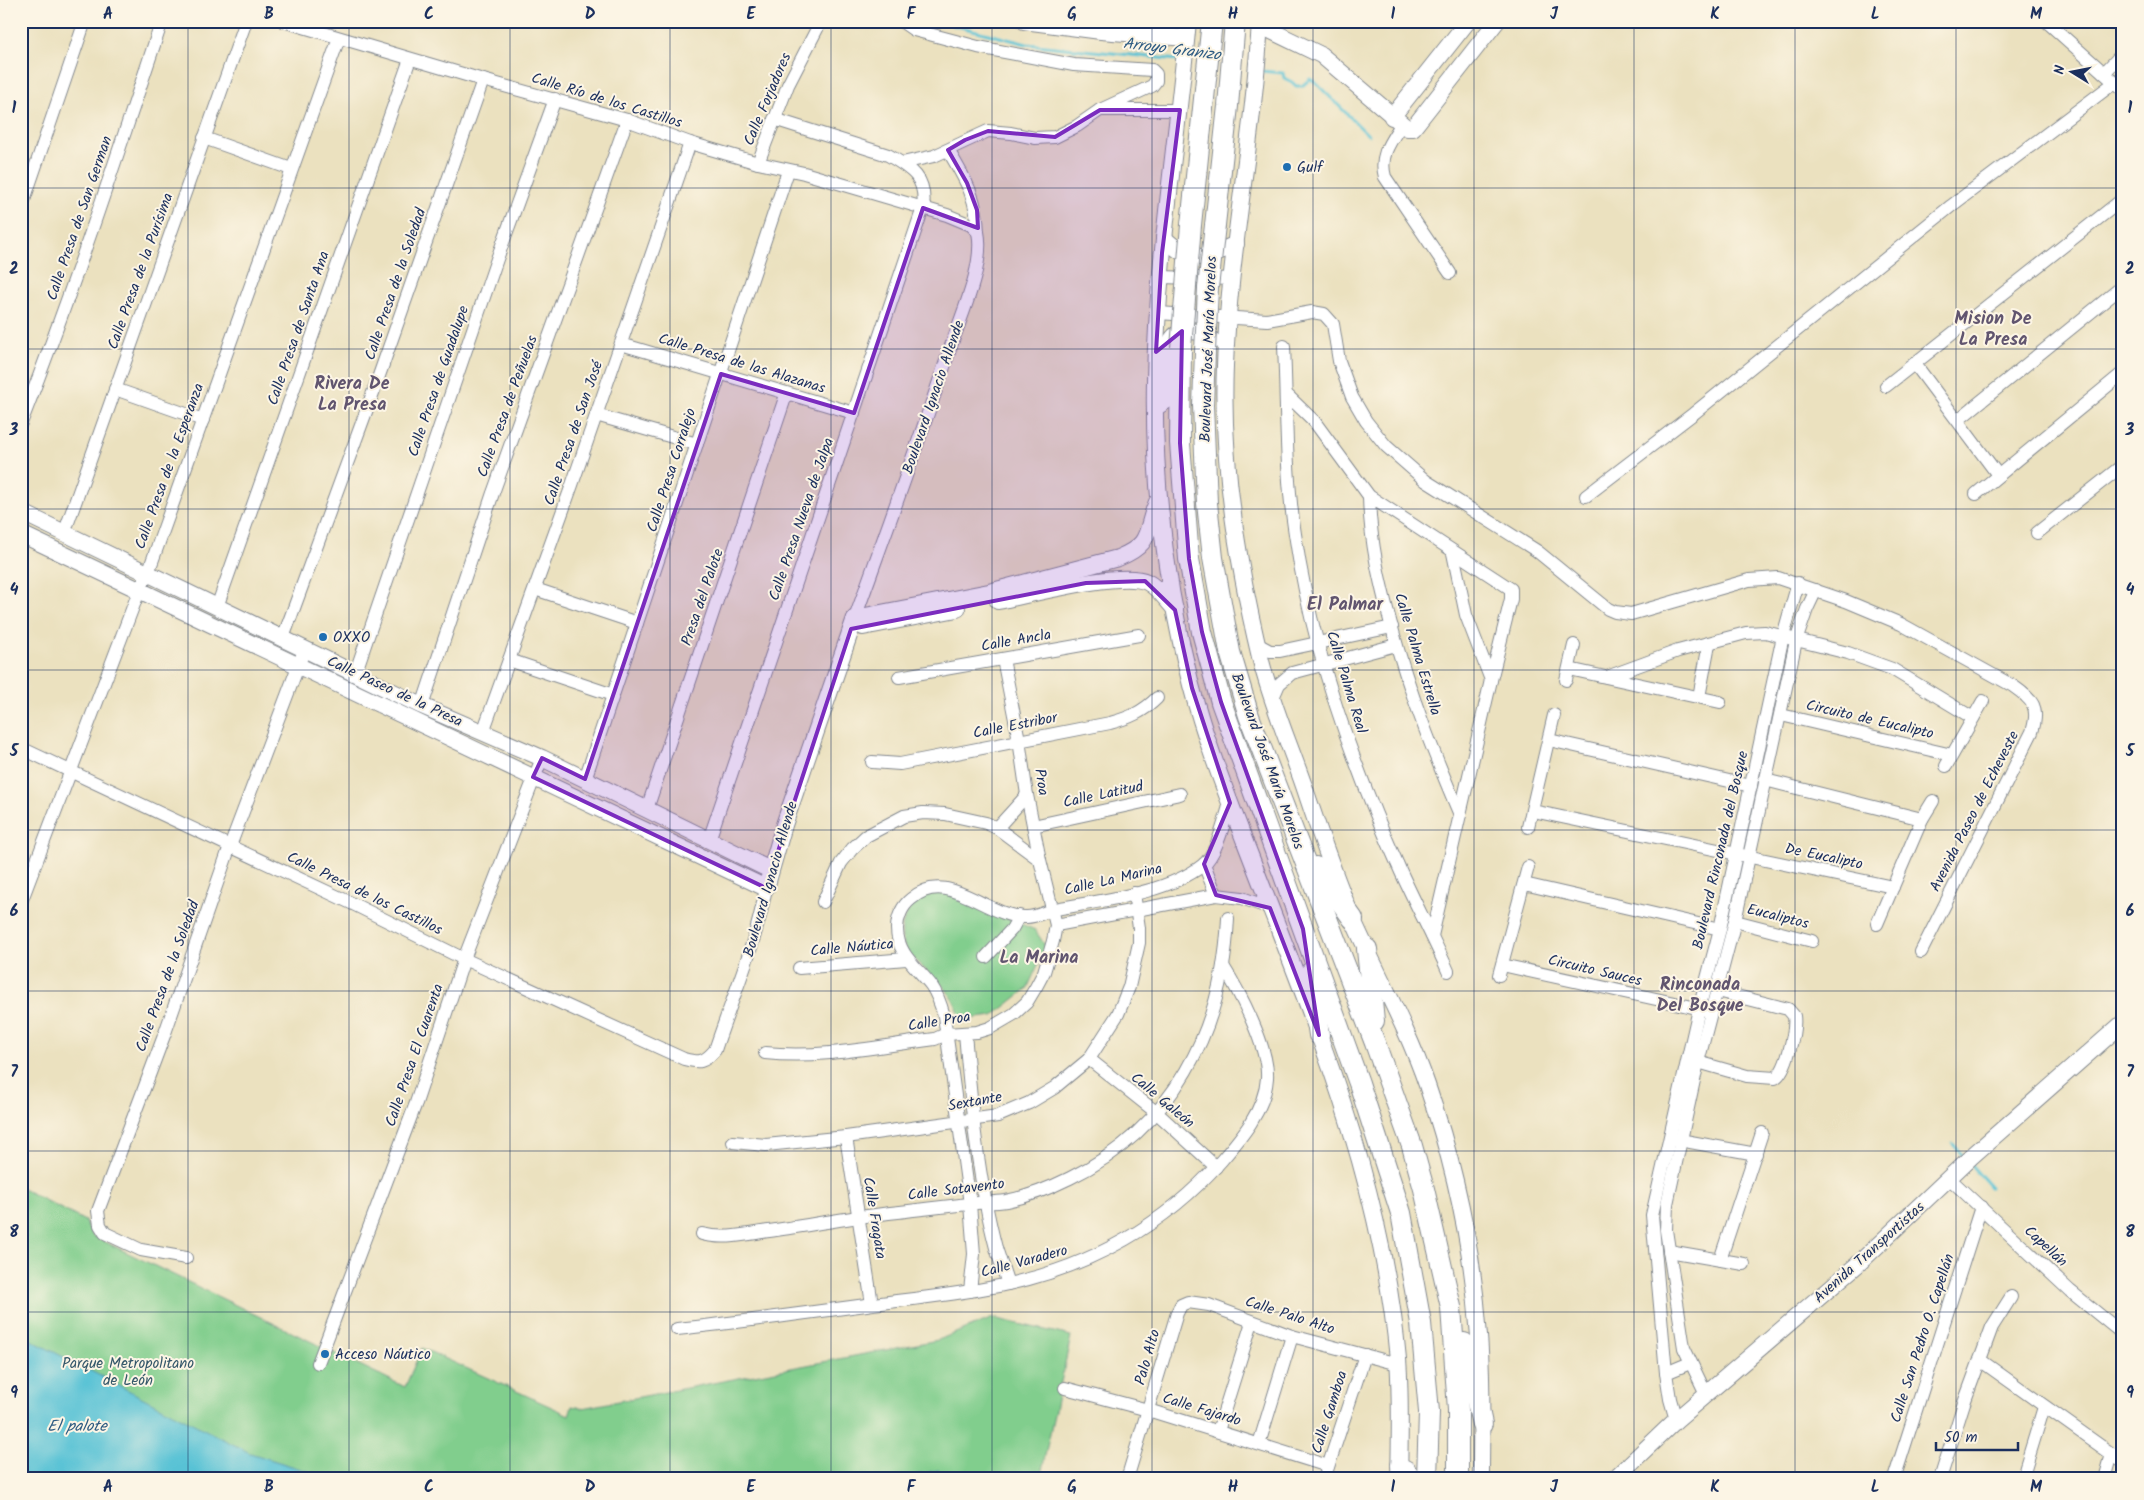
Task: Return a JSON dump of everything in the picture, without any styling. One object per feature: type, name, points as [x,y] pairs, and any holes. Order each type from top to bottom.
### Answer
[{"type":"main road","name":"Boulevard José María Morelos","points":[[1212,21],[1181,348],[1180,443],[1189,559],[1202,632],[1221,702],[1378,1137],[1401,1213],[1422,1323],[1429,1412],[1427,1479]]},
{"type":"main road","name":"Boulevard José María Morelos","points":[[1235,21],[1208,288],[1203,405],[1207,503],[1224,622],[1239,685],[1294,837],[1375,1043],[1412,1146],[1424,1189],[1450,1307],[1458,1410],[1458,1479]]},
{"type":"main road","points":[[1294,837],[1353,919]]},
{"type":"main road","points":[[1303,929],[1319,1034]]},
{"type":"main road","points":[[1367,949],[1375,1043]]},
{"type":"main road","points":[[1436,1246],[1459,1321],[1482,1424]]},
{"type":"street","points":[[21,209],[85,21]]},
{"type":"street","name":"Calle Presa de San German","points":[[21,423],[50,350],[99,211],[162,21]]},
{"type":"street","name":"Calle Presa de la Purísima","points":[[65,531],[246,21]]},
{"type":"street","name":"Calle Río de los Castillos","points":[[283,21],[626,120],[690,143],[758,163],[804,173],[922,208]]},
{"type":"street","name":"Calle Forjadores","points":[[758,163],[774,119],[796,69],[822,21]]},
{"type":"street","points":[[901,21],[914,30],[978,47],[1074,65],[1152,70],[1156,74],[1156,81],[1152,86],[1100,110],[1077,126],[1055,137],[1035,138],[988,131],[934,156],[902,163]]},
{"type":"street","points":[[1024,21],[1104,26],[1186,45]]},
{"type":"street","points":[[1188,21],[1181,105],[1160,276],[1158,313],[1156,408],[1158,497],[1169,574],[1192,688],[1206,735],[1230,803],[1319,1034],[1343,1103],[1369,1193],[1394,1317],[1398,1364],[1399,1472],[1407,1470],[1413,1479]]},
{"type":"street","points":[[1450,273],[1385,177],[1383,164],[1386,147],[1397,121],[1468,21]]},
{"type":"street","points":[[1260,23],[1321,55],[1397,121],[1407,128],[1413,128],[1497,21]]},
{"type":"street","points":[[1586,496],[1693,414],[1951,206],[2119,86],[2046,21]]},
{"type":"street","name":"Boulevard José María Morelos","points":[[1260,23],[1253,108],[1228,318],[1225,372],[1226,422],[1234,520],[1243,583],[1272,700],[1325,850],[1353,919],[1396,1008],[1426,1082],[1457,1182],[1476,1296],[1482,1424],[1480,1479]]},
{"type":"street","name":"Calle Presa de la Esperanza","points":[[21,902],[139,591],[148,573],[339,38]]},
{"type":"street","points":[[2104,73],[2123,52]]},
{"type":"street","name":"Calle Presa de Santa Ana","points":[[217,607],[410,59]]},
{"type":"street","name":"Calle Presa de la Soledad","points":[[283,638],[374,390],[483,80]]},
{"type":"street","name":"Calle Presa de Guadalupe","points":[[355,674],[497,259],[555,99]]},
{"type":"street","points":[[1100,110],[1181,105]]},
{"type":"street","name":"Calle Presa Nueva de Jalpa","points":[[709,840],[922,208],[922,185],[920,179],[902,163],[888,155],[774,119]]},
{"type":"street","name":"Calle Presa de Peñuelas","points":[[422,706],[493,493],[626,120]]},
{"type":"street","points":[[204,138],[291,169]]},
{"type":"street","name":"Calle Presa de San José","points":[[483,732],[535,589],[690,143]]},
{"type":"street","name":"Boulevard Ignacio Allende","points":[[697,1062],[710,1056],[715,1050],[753,943],[761,916],[770,870],[853,624],[932,404],[974,275],[980,253],[977,210],[967,182],[948,150]]},
{"type":"street","name":"Calle Presa Corralejo","points":[[585,779],[788,171]]},
{"type":"street","points":[[1886,386],[2123,199]]},
{"type":"street","points":[[922,208],[947,215],[971,225],[978,232]]},
{"type":"street","points":[[1164,238],[1180,253],[1193,257],[1212,255],[1236,244]]},
{"type":"street","points":[[1160,276],[1233,279]]},
{"type":"street","points":[[1958,420],[2123,286]]},
{"type":"street","name":"Avenida Paseo de Echeveste","points":[[1228,318],[1275,319],[1316,312],[1328,316],[1333,324],[1339,361],[1349,391],[1358,409],[1386,446],[1426,481],[1537,551],[1608,609],[1631,614],[1758,578],[1778,578],[1798,583],[1901,624],[1940,644],[2027,696],[2035,709],[2035,723],[2027,745],[1921,952]]},
{"type":"street","points":[[1158,313],[1228,318]]},
{"type":"street","points":[[1156,408],[1166,402],[1168,396],[1168,346],[1172,336],[1176,333],[1193,331],[1212,339],[1216,345],[1214,398],[1216,408],[1226,422]]},
{"type":"street","name":"Calle Presa de las Alazanas","points":[[621,344],[854,413]]},
{"type":"street","name":"Calle Palma Real","points":[[1284,346],[1289,477],[1295,533],[1304,590],[1323,664],[1366,792],[1401,873],[1448,971]]},
{"type":"street","points":[[1915,364],[1998,475]]},
{"type":"street","points":[[1976,494],[2123,373]]},
{"type":"street","points":[[115,389],[203,420]]},
{"type":"street","name":"Presa del Palote","points":[[648,809],[786,394]]},
{"type":"street","points":[[1286,394],[1314,421],[1369,496],[1453,553],[1511,589],[1511,599],[1490,680],[1432,936]]},
{"type":"street","points":[[596,415],[697,444]]},
{"type":"street","points":[[2037,533],[2123,464]]},
{"type":"street","name":"Calle Palma Estrella","points":[[1369,496],[1369,521],[1375,558],[1396,645],[1435,757],[1460,815]]},
{"type":"street","points":[[853,624],[989,592],[1118,558],[1135,550],[1146,539],[1158,497]]},
{"type":"street","name":"Calle Paseo de la Presa","points":[[21,512],[65,531],[422,706],[542,758],[770,870]]},
{"type":"street","name":"Calle Paseo de la Presa","points":[[21,534],[766,888]]},
{"type":"street","points":[[1453,553],[1466,615],[1490,680]]},
{"type":"street","points":[[853,624],[1105,580],[1145,581],[1156,587],[1175,610]]},
{"type":"street","name":"Boulevard Rinconada del Bosque","points":[[1676,1420],[1666,1373],[1652,1215],[1698,1062],[1705,1010],[1717,991],[1735,921],[1751,786],[1783,636],[1798,583]]},
{"type":"street","points":[[535,589],[637,623]]},
{"type":"street","name":"Boulevard Rinconada del Bosque","points":[[1706,1394],[1684,1348],[1666,1230],[1667,1204],[1675,1139],[1705,1010],[1720,929],[1765,780],[1796,641],[1816,590]]},
{"type":"street","points":[[1257,644],[1275,652],[1392,627]]},
{"type":"street","points":[[1607,677],[1678,651],[1709,644],[1732,636],[1755,631],[1775,633],[1796,641],[1848,653],[1892,669],[1973,718]]},
{"type":"street","name":"Calle Ancla","points":[[899,677],[1139,635]]},
{"type":"street","points":[[1699,697],[1709,644]]},
{"type":"street","points":[[1272,700],[1279,684],[1287,676],[1298,670],[1396,645]]},
{"type":"street","points":[[1574,645],[1568,674],[1607,677],[1720,702]]},
{"type":"street","name":"Calle Presa de la Soledad","points":[[186,1258],[141,1250],[105,1233],[100,1225],[98,1211],[165,1033],[230,846],[305,648]]},
{"type":"street","name":"Proa","points":[[1003,659],[1033,826],[1052,910]]},
{"type":"street","points":[[510,660],[613,695]]},
{"type":"street","name":"Calle Estribor","points":[[872,762],[900,764],[1082,729],[1130,718],[1149,706],[1157,698]]},
{"type":"street","name":"Circuito de Eucalipto","points":[[1781,715],[1949,761],[1983,701]]},
{"type":"street","points":[[1528,827],[1554,716]]},
{"type":"street","points":[[1549,740],[1751,786]]},
{"type":"street","name":"Calle Presa de los Castillos","points":[[21,748],[464,959],[684,1059],[697,1062]]},
{"type":"street","name":"Calle Presa El Cuarenta","points":[[318,1363],[416,1103],[464,959],[533,777],[542,758]]},
{"type":"street","points":[[1765,780],[1922,819]]},
{"type":"street","name":"Calle Latitud","points":[[1033,826],[1180,794]]},
{"type":"street","points":[[997,828],[1027,795]]},
{"type":"street","points":[[1877,924],[1922,819],[1933,801]]},
{"type":"street","points":[[1216,895],[1204,864],[1220,834],[1230,803]]},
{"type":"street","name":"De Eucalipto","points":[[1532,811],[1893,887]]},
{"type":"street","points":[[824,902],[841,863],[852,849],[866,836],[904,816],[923,813],[945,814],[971,819],[997,828],[1040,860]]},
{"type":"street","name":"Calle La Marina","points":[[970,1291],[974,1254],[970,1204],[946,1034],[940,1001],[920,972],[906,959],[898,938],[898,922],[907,902],[922,891],[940,887],[1000,912],[1019,916],[1037,916],[1052,910],[1134,893],[1174,881],[1204,864]]},
{"type":"street","name":"Circuito Sauces","points":[[1528,867],[1501,970],[1705,1010]]},
{"type":"street","points":[[1524,884],[1720,929]]},
{"type":"street","name":"Sextante","points":[[734,1142],[766,1146],[998,1116],[1029,1103],[1054,1088],[1089,1060],[1118,1014],[1129,987],[1139,943],[1134,893]]},
{"type":"street","points":[[1052,910],[1056,925],[1216,895],[1242,898],[1270,908]]},
{"type":"street","points":[[986,957],[1012,929],[1019,916]]},
{"type":"street","name":"Calle Sotavento","points":[[702,1234],[718,1237],[738,1236],[858,1218],[1006,1201],[1055,1185],[1089,1169],[1136,1134],[1157,1113],[1180,1083],[1211,1015],[1227,944],[1228,918]]},
{"type":"street","name":"Eucaliptos","points":[[1735,921],[1812,941]]},
{"type":"street","name":"Calle Proa","points":[[766,1053],[802,1055],[826,1053],[934,1038],[946,1034],[977,1032],[1002,1022],[1026,1002],[1044,972],[1054,941],[1056,925]]},
{"type":"street","name":"Calle Náutica","points":[[799,968],[906,959]]},
{"type":"street","name":"Calle Varadero","points":[[677,1329],[970,1291],[1008,1284],[1056,1272],[1101,1254],[1169,1211],[1216,1167],[1238,1141],[1257,1111],[1267,1078],[1267,1069],[1260,1042],[1243,1000],[1223,966]]},
{"type":"street","points":[[1698,1062],[1747,1076],[1775,1078],[1783,1068],[1794,1029],[1794,1016],[1788,1009],[1717,991]]},
{"type":"street","name":"Avenida Transportistas","points":[[1614,1479],[1676,1420],[1857,1265],[1972,1156],[2123,1023]]},
{"type":"street","points":[[965,1033],[973,1119],[987,1202],[996,1249],[1008,1284]]},
{"type":"street","name":"Calle Galeón","points":[[1089,1060],[1157,1113],[1216,1167]]},
{"type":"street","points":[[1720,1260],[1762,1133]]},
{"type":"street","name":"Calle Fragata","points":[[846,1137],[872,1304]]},
{"type":"street","points":[[1675,1139],[1756,1154]]},
{"type":"street","name":"Capellán","points":[[1953,1175],[1981,1207],[2070,1291],[2123,1334]]},
{"type":"street","name":"Calle San Pedro O. Capellán","points":[[1894,1479],[1981,1207]]},
{"type":"street","points":[[974,1254],[996,1249]]},
{"type":"street","points":[[1669,1251],[1744,1264]]},
{"type":"street","points":[[1940,1479],[1964,1403],[1992,1327],[2012,1297]]},
{"type":"street","name":"Calle Palo Alto","points":[[1177,1313],[1181,1306],[1188,1302],[1209,1305],[1292,1336],[1398,1364]]},
{"type":"street","name":"Palo Alto","points":[[1126,1479],[1177,1313]]},
{"type":"street","points":[[1218,1431],[1252,1322]]},
{"type":"street","points":[[1259,1444],[1292,1336]]},
{"type":"street","name":"Calle Gamboa","points":[[1324,1479],[1365,1355]]},
{"type":"street","points":[[1980,1360],[2123,1462]]},
{"type":"street","points":[[1666,1373],[1690,1363]]},
{"type":"street","name":"Calle Fajardo","points":[[1065,1388],[1148,1410],[1328,1466]]},
{"type":"street","points":[[2022,1479],[2044,1407]]},
{"type":"street","points":[[2105,1479],[2112,1454]]},
{"type":"street","points":[[1469,1479],[1474,1468],[1481,1461]]},
{"type":"highlighted area","points":[[1100,110],[1180,110],[1162,253],[1156,352],[1182,331],[1180,443],[1189,559],[1202,632],[1221,702],[1303,929],[1319,1035],[1270,908],[1216,895],[1204,864],[1230,803],[1192,688],[1175,610],[1145,581],[1086,583],[851,629],[766,888],[533,777],[542,758],[585,779],[721,374],[854,413],[923,208],[978,228],[977,210],[967,183],[948,150],[965,140],[988,131],[1055,137]]},
{"type":"green space","points":[[945,891],[1035,930],[1046,947],[1027,989],[993,1016],[969,1019],[964,1022],[960,1020],[953,1000],[947,991],[917,963],[905,948],[902,926],[907,912],[926,893]]},
{"type":"green space","name":"Parque Metropolitano de León","points":[[21,1188],[85,1221],[93,1236],[405,1387],[422,1348],[569,1415],[572,1406],[582,1408],[938,1340],[993,1318],[1071,1336],[1040,1479],[21,1479]]},
{"type":"water","name":"El palote","points":[[21,1335],[250,1453],[333,1479],[21,1479]]},
{"type":"water","points":[[939,1470],[938,1479],[898,1479]]},
{"type":"waterway","name":"Arroyo Granizo","points":[[946,21],[953,25],[1027,44],[1178,60]]},
{"type":"waterway","name":"Arroyo Granizo","points":[[1261,71],[1283,73],[1284,78],[1296,86],[1302,86],[1310,79],[1314,81],[1368,135]]},
{"type":"waterway","points":[[1953,1144],[1963,1156]]},
{"type":"waterway","points":[[1971,1165],[1990,1187]]},
{"type":"place","name":"Gulf","points":[[1287,167]]},
{"type":"place","name":"OXXO","points":[[323,637]]},
{"type":"place","name":"Acceso Náutico","points":[[325,1354]]},
{"type":"district","name":"Mision De La Presa","points":[[1993,328]]},
{"type":"district","name":"Rivera De La Presa","points":[[352,393]]},
{"type":"district","name":"El Palmar","points":[[1345,604]]},
{"type":"district","name":"La Marina","points":[[1039,957]]},
{"type":"district","name":"Rinconada Del Bosque","points":[[1700,994]]}]
